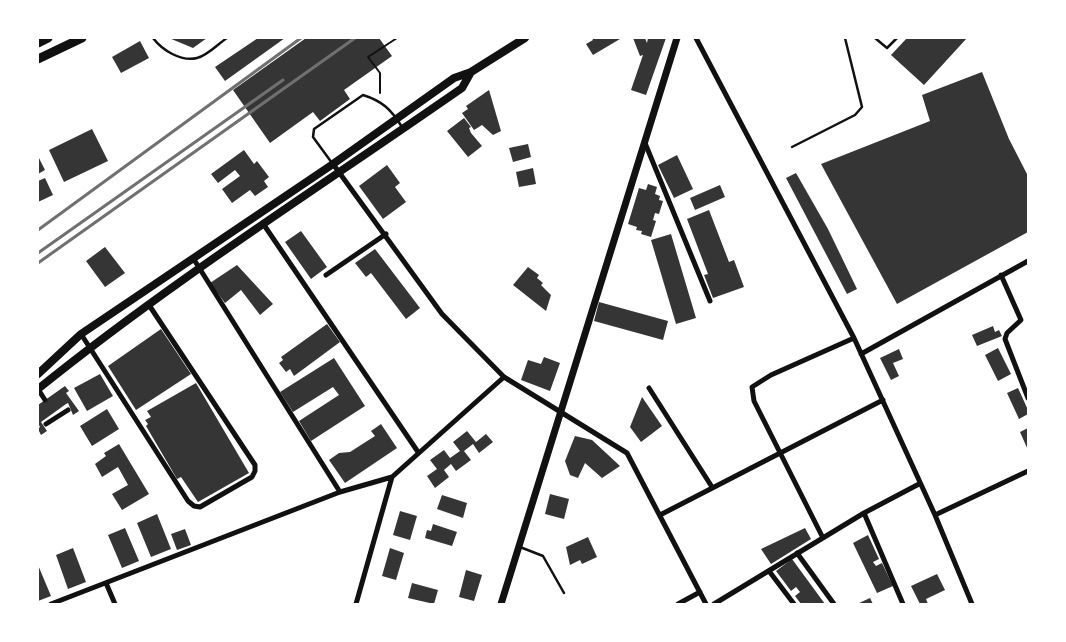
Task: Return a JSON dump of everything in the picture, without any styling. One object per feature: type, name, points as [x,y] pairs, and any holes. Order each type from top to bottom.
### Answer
[{"type":"highway","points":[[38,43],[48,38]]},
{"type":"highway","points":[[38,59],[82,38]]},
{"type":"main road","points":[[38,374],[81,334],[333,164],[396,117],[454,78],[472,72],[524,38]]},
{"type":"main road","points":[[38,389],[90,347],[149,304],[462,88],[472,72]]},
{"type":"main road","points":[[122,307],[130,318]]},
{"type":"street","points":[[501,604],[677,38]]},
{"type":"street","points":[[696,38],[854,338],[919,484],[935,515],[972,604]]},
{"type":"street","points":[[645,143],[710,301]]},
{"type":"street","points":[[333,164],[386,234],[442,314],[504,377],[627,453],[706,604]]},
{"type":"street","points":[[264,225],[418,452]]},
{"type":"street","points":[[326,275],[386,234]]},
{"type":"street","points":[[193,258],[340,492]]},
{"type":"street","points":[[861,354],[1028,261]]},
{"type":"street","points":[[1001,275],[1021,320],[1007,333],[1005,339],[1028,398]]},
{"type":"street","points":[[81,334],[188,501],[194,506],[200,507],[252,477],[255,465],[149,304]]},
{"type":"street","points":[[823,538],[754,401],[752,387],[771,375],[854,338]]},
{"type":"street","points":[[51,604],[340,492],[392,477],[504,377]]},
{"type":"street","points":[[649,388],[712,487]]},
{"type":"street","points":[[38,389],[45,400]]},
{"type":"street","points":[[660,515],[780,451],[883,400]]},
{"type":"street","points":[[46,424],[56,415],[68,410]]},
{"type":"street","points":[[935,515],[1028,472]]},
{"type":"street","points":[[356,604],[392,477]]},
{"type":"street","points":[[714,604],[864,513],[919,484]]},
{"type":"street","points":[[864,513],[903,604]]},
{"type":"street","points":[[798,553],[834,604]]},
{"type":"street","points":[[769,571],[794,604]]},
{"type":"street","points":[[106,583],[115,604]]},
{"type":"street","points":[[678,604],[700,592]]},
{"type":"lane","points":[[153,38],[159,45],[179,58],[198,58],[227,38]]},
{"type":"lane","points":[[792,147],[855,115],[862,107],[845,38]]},
{"type":"lane","points":[[875,38],[886,48],[897,38]]},
{"type":"lane","points":[[333,164],[313,137],[314,129],[362,95],[379,100],[396,117],[403,129]]},
{"type":"lane","points":[[519,547],[543,556],[564,594]]},
{"type":"path","points":[[379,100],[380,74],[368,57],[397,38]]},
{"type":"building","points":[[169,38],[207,38],[193,48]]},
{"type":"building","points":[[258,38],[285,38],[225,81],[215,67]]},
{"type":"building","points":[[306,38],[379,38],[392,56],[344,90],[350,99],[320,121],[313,112],[270,143],[233,90]]},
{"type":"building","points":[[592,38],[620,39],[593,55],[586,44],[593,40]]},
{"type":"building","points":[[633,38],[645,38],[647,43],[648,38],[666,38],[646,95],[631,90],[643,55],[640,56]]},
{"type":"building","points":[[907,38],[967,38],[924,85],[891,55]]},
{"type":"building","points":[[140,41],[149,58],[121,73],[112,57]]},
{"type":"building","points":[[982,72],[1009,139],[1028,176],[1028,232],[897,304],[821,164],[930,121],[922,95]]},
{"type":"building","points":[[489,90],[501,131],[493,135],[482,125],[474,130],[462,113],[468,109],[466,106]]},
{"type":"building","points":[[464,118],[471,127],[469,128],[471,133],[482,146],[468,157],[447,131]]},
{"type":"building","points":[[92,129],[108,161],[64,182],[49,150]]},
{"type":"building","points":[[528,144],[531,157],[513,162],[509,148]]},
{"type":"building","points":[[244,150],[254,164],[257,161],[269,177],[264,181],[268,187],[255,196],[250,190],[232,203],[222,189],[240,176],[235,170],[218,183],[211,174]]},
{"type":"building","points":[[677,155],[693,189],[674,198],[658,165]]},
{"type":"building","points":[[38,156],[45,170],[38,174]]},
{"type":"building","points":[[387,165],[400,183],[395,187],[406,202],[383,219],[359,186]]},
{"type":"building","points":[[533,168],[536,184],[519,187],[516,172]]},
{"type":"building","points":[[796,173],[828,229],[857,289],[847,294],[786,178]]},
{"type":"building","points":[[45,178],[53,195],[38,202],[38,181]]},
{"type":"building","points":[[648,184],[657,187],[655,194],[660,196],[659,200],[663,201],[659,214],[655,213],[653,220],[656,221],[651,237],[641,234],[642,231],[636,230],[637,227],[628,224],[639,188],[646,190]]},
{"type":"building","points":[[720,185],[725,197],[695,210],[690,198]]},
{"type":"building","points":[[709,210],[729,262],[734,260],[744,287],[713,298],[704,275],[708,274],[687,219]]},
{"type":"building","points":[[301,231],[327,267],[311,279],[285,242]]},
{"type":"building","points":[[671,234],[696,318],[676,324],[651,240]]},
{"type":"building","points":[[105,247],[125,273],[105,287],[86,261]]},
{"type":"building","points":[[375,249],[420,308],[406,319],[371,273],[366,277],[355,263]]},
{"type":"building","points":[[237,265],[273,304],[260,315],[241,290],[225,303],[210,283]]},
{"type":"building","points":[[528,267],[539,275],[537,278],[543,283],[541,285],[551,295],[546,311],[513,285]]},
{"type":"building","points":[[599,302],[668,321],[663,340],[594,321]]},
{"type":"building","points":[[327,324],[340,342],[294,376],[290,369],[286,372],[279,363],[283,360],[281,357]]},
{"type":"building","points":[[993,326],[995,332],[999,330],[1002,336],[977,346],[972,335]]},
{"type":"building","points":[[161,329],[191,374],[136,410],[108,366]]},
{"type":"building","points":[[998,348],[1011,374],[998,381],[985,355]]},
{"type":"building","points":[[899,349],[903,359],[893,363],[899,376],[891,380],[880,358]]},
{"type":"building","points":[[544,357],[560,363],[550,391],[521,380],[528,360],[541,364]]},
{"type":"building","points":[[334,358],[365,406],[311,441],[299,421],[339,395],[333,387],[293,412],[280,392]]},
{"type":"building","points":[[100,374],[113,396],[87,411],[74,388]]},
{"type":"building","points":[[196,383],[249,473],[198,502],[181,477],[177,479],[146,426],[148,424],[145,420],[151,417],[147,411]]},
{"type":"building","points":[[65,386],[69,391],[66,393],[79,411],[73,415],[68,403],[66,404],[41,422],[47,431],[41,435],[38,429],[40,427],[38,423],[38,405]]},
{"type":"building","points":[[1018,388],[1028,410],[1028,414],[1019,419],[1007,393]]},
{"type":"building","points":[[642,397],[662,426],[641,442],[630,427]]},
{"type":"building","points":[[107,409],[119,429],[92,446],[80,426]]},
{"type":"building","points":[[381,424],[397,448],[345,483],[329,460],[339,453],[350,452],[375,436],[371,431]]},
{"type":"building","points":[[1028,428],[1028,450],[1020,432]]},
{"type":"building","points":[[467,431],[476,442],[486,434],[493,442],[479,453],[473,444],[464,451],[471,460],[456,471],[451,464],[444,470],[449,477],[435,488],[427,476],[437,469],[430,460],[444,450],[450,458],[460,451],[453,442]]},
{"type":"building","points":[[575,436],[592,440],[620,466],[602,478],[585,463],[578,478],[570,475],[565,461]]},
{"type":"building","points":[[119,444],[149,494],[122,510],[112,494],[128,485],[118,467],[102,477],[95,464],[106,456],[104,453]]},
{"type":"building","points":[[550,494],[569,499],[564,519],[545,514]]},
{"type":"building","points":[[442,495],[467,503],[463,518],[437,509]]},
{"type":"building","points":[[400,511],[417,516],[410,540],[393,535]]},
{"type":"building","points":[[157,514],[171,549],[151,557],[137,523]]},
{"type":"building","points":[[433,524],[457,532],[452,546],[425,538],[427,530],[431,531]]},
{"type":"building","points":[[125,528],[139,561],[122,568],[108,535]]},
{"type":"building","points":[[805,528],[811,539],[771,564],[761,549]]},
{"type":"building","points":[[185,529],[191,545],[177,550],[171,534]]},
{"type":"building","points":[[868,535],[879,559],[873,562],[876,566],[882,563],[893,586],[877,593],[853,543]]},
{"type":"building","points":[[588,537],[597,557],[582,564],[580,560],[570,565],[566,547]]},
{"type":"building","points":[[73,548],[86,582],[68,589],[56,555]]},
{"type":"building","points":[[390,548],[404,553],[396,580],[382,576]]},
{"type":"building","points":[[792,559],[825,604],[801,604],[795,596],[800,592],[796,587],[791,591],[776,571]]},
{"type":"building","points":[[38,565],[51,596],[38,601]]},
{"type":"building","points":[[466,570],[482,575],[474,601],[459,597]]},
{"type":"building","points":[[937,574],[945,590],[926,599],[928,604],[920,604],[911,586]]},
{"type":"building","points":[[412,583],[438,590],[434,604],[408,598]]},
{"type":"building","points":[[870,598],[873,604],[857,604]]},
{"type":"railway","points":[[38,230],[301,38]]},
{"type":"railway","points":[[38,263],[355,38]]},
{"type":"railway","points":[[38,253],[283,80]]}]
